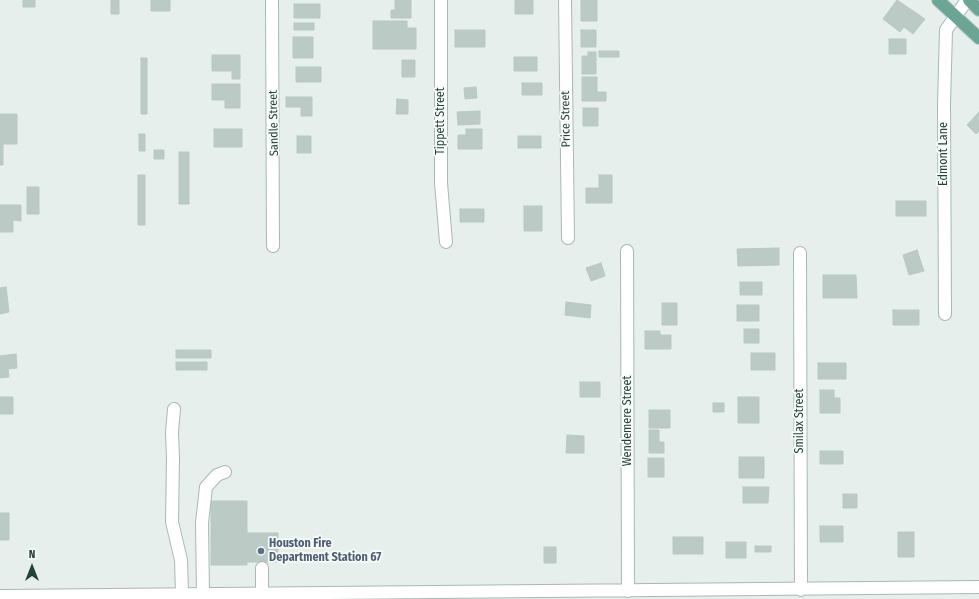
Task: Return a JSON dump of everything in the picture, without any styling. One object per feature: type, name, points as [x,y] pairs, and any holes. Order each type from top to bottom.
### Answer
[{"type":"main road","points":[[938,0],[979,38]]},
{"type":"main road","points":[[968,0],[979,10]]},
{"type":"street","name":"Sandle Street","points":[[272,0],[273,246]]},
{"type":"street","name":"Tippett Street","points":[[441,0],[441,183],[446,242]]},
{"type":"street","name":"Price Street","points":[[565,0],[568,238]]},
{"type":"street","name":"Edmont Lane","points":[[945,314],[944,104],[946,30],[968,0]]},
{"type":"street","name":"Wendemere Street","points":[[627,251],[628,590]]},
{"type":"street","name":"Smilax Street","points":[[800,253],[801,590]]},
{"type":"street","points":[[174,409],[172,432],[172,522],[181,560],[182,594]]},
{"type":"street","points":[[203,593],[202,523],[206,487],[217,475],[225,472]]},
{"type":"street","points":[[262,568],[268,595]]},
{"type":"street","points":[[0,596],[154,597],[203,593],[327,596],[464,595],[628,590],[801,590],[951,593],[979,587]]},
{"type":"building","points":[[23,0],[35,0],[35,7],[23,7]]},
{"type":"building","points":[[111,0],[119,0],[119,14],[111,14]]},
{"type":"building","points":[[151,0],[170,0],[170,11],[151,11]]},
{"type":"building","points":[[395,0],[411,0],[411,18],[391,18],[391,10],[395,10]]},
{"type":"building","points":[[515,0],[533,0],[533,14],[515,14]]},
{"type":"building","points":[[581,0],[597,0],[597,21],[581,21]]},
{"type":"building","points":[[897,0],[925,19],[913,34],[904,27],[900,32],[883,19]]},
{"type":"building","points":[[294,4],[320,4],[320,18],[294,18]]},
{"type":"building","points":[[373,21],[407,21],[407,28],[416,28],[416,49],[373,49]]},
{"type":"building","points":[[294,23],[314,23],[314,30],[294,30]]},
{"type":"building","points":[[455,30],[485,30],[485,47],[455,47]]},
{"type":"building","points":[[581,30],[596,30],[596,47],[581,47]]},
{"type":"building","points":[[293,37],[313,37],[313,58],[293,58]]},
{"type":"building","points":[[889,39],[906,39],[906,54],[889,54]]},
{"type":"building","points":[[599,51],[619,51],[619,57],[599,57]]},
{"type":"building","points":[[588,52],[596,52],[596,74],[582,74],[582,56],[588,56]]},
{"type":"building","points":[[212,55],[240,55],[240,79],[232,79],[232,71],[212,71]]},
{"type":"building","points":[[514,57],[537,57],[537,71],[514,71]]},
{"type":"building","points":[[141,58],[147,58],[147,114],[141,114]]},
{"type":"building","points":[[402,60],[415,60],[415,77],[402,77]]},
{"type":"building","points":[[296,67],[321,67],[321,82],[296,82]]},
{"type":"building","points":[[582,77],[597,77],[597,92],[606,92],[606,101],[582,101]]},
{"type":"building","points":[[522,83],[542,83],[542,95],[522,95]]},
{"type":"building","points":[[212,84],[240,84],[240,108],[225,108],[225,100],[212,100]]},
{"type":"building","points":[[476,87],[477,98],[465,99],[464,88]]},
{"type":"building","points":[[286,97],[312,97],[312,116],[301,116],[301,107],[286,107]]},
{"type":"building","points":[[397,99],[408,100],[408,114],[396,114]]},
{"type":"building","points":[[583,108],[598,108],[598,126],[583,126]]},
{"type":"building","points":[[480,111],[480,124],[458,125],[457,112]]},
{"type":"building","points":[[979,112],[979,131],[976,134],[967,125]]},
{"type":"building","points":[[0,114],[17,114],[17,144],[3,144],[3,165],[0,165]]},
{"type":"building","points":[[214,129],[242,129],[242,147],[214,147]]},
{"type":"building","points":[[466,129],[482,129],[482,149],[458,149],[458,135],[466,135]]},
{"type":"building","points":[[139,134],[145,134],[145,151],[139,151]]},
{"type":"building","points":[[297,136],[311,136],[311,153],[297,153]]},
{"type":"building","points":[[518,136],[541,136],[541,148],[518,148]]},
{"type":"building","points":[[154,150],[164,150],[164,159],[154,159]]},
{"type":"building","points":[[179,152],[189,152],[189,204],[179,204]]},
{"type":"building","points":[[138,175],[145,175],[145,225],[138,225]]},
{"type":"building","points":[[599,175],[612,175],[612,203],[586,203],[586,188],[599,188]]},
{"type":"building","points":[[27,187],[39,187],[39,214],[27,214]]},
{"type":"building","points":[[896,201],[926,201],[926,216],[896,216]]},
{"type":"building","points":[[0,205],[21,205],[21,221],[13,220],[13,232],[0,232]]},
{"type":"building","points":[[524,206],[542,206],[542,231],[524,231]]},
{"type":"building","points":[[460,209],[484,209],[484,222],[460,222]]},
{"type":"building","points":[[779,248],[779,265],[738,266],[737,249]]},
{"type":"building","points":[[917,250],[924,271],[909,275],[903,255]]},
{"type":"building","points":[[601,263],[605,276],[591,281],[586,268]]},
{"type":"building","points":[[823,275],[856,275],[857,298],[823,298]]},
{"type":"building","points":[[740,282],[762,282],[762,295],[740,295]]},
{"type":"building","points":[[6,287],[9,312],[0,314],[0,288]]},
{"type":"building","points":[[566,302],[591,305],[590,318],[565,315]]},
{"type":"building","points":[[662,303],[677,303],[677,325],[662,325]]},
{"type":"building","points":[[737,305],[759,305],[759,321],[737,321]]},
{"type":"building","points":[[893,310],[919,310],[919,325],[893,325]]},
{"type":"building","points":[[744,329],[759,329],[759,343],[744,343]]},
{"type":"building","points":[[645,331],[660,331],[660,335],[671,335],[671,349],[645,349]]},
{"type":"building","points":[[176,350],[211,350],[211,358],[176,358]]},
{"type":"building","points":[[751,353],[775,353],[775,370],[751,370]]},
{"type":"building","points":[[16,354],[17,368],[8,369],[9,377],[0,378],[0,356]]},
{"type":"building","points":[[176,362],[207,362],[207,370],[176,370]]},
{"type":"building","points":[[818,363],[846,363],[846,379],[818,379]]},
{"type":"building","points":[[580,382],[600,382],[600,397],[580,397]]},
{"type":"building","points":[[820,390],[834,390],[834,398],[840,398],[840,413],[820,413]]},
{"type":"building","points":[[0,397],[13,397],[13,414],[0,414]]},
{"type":"building","points":[[738,397],[759,397],[759,423],[738,423]]},
{"type":"building","points":[[713,403],[724,403],[724,412],[713,412]]},
{"type":"building","points":[[649,410],[670,410],[670,428],[649,428]]},
{"type":"building","points":[[649,430],[659,430],[659,442],[664,442],[664,453],[649,453]]},
{"type":"building","points":[[567,435],[584,436],[584,453],[566,453]]},
{"type":"building","points":[[820,451],[843,451],[843,464],[820,464]]},
{"type":"building","points":[[739,457],[764,457],[764,478],[739,478]]},
{"type":"building","points":[[648,458],[664,458],[664,477],[648,477]]},
{"type":"building","points":[[743,487],[769,487],[768,503],[743,503]]},
{"type":"building","points":[[843,494],[857,494],[857,508],[843,508]]},
{"type":"building","points":[[211,501],[247,501],[247,533],[278,533],[278,562],[247,562],[247,565],[211,565]]},
{"type":"building","points":[[0,513],[9,513],[9,540],[0,540]]},
{"type":"building","points":[[820,526],[843,526],[843,542],[820,542]]},
{"type":"building","points":[[898,532],[914,532],[914,557],[898,557]]},
{"type":"building","points":[[673,537],[703,537],[703,554],[673,554]]},
{"type":"building","points":[[726,542],[746,542],[746,558],[726,558]]},
{"type":"building","points":[[755,546],[771,546],[771,552],[755,552]]},
{"type":"building","points":[[544,547],[556,547],[556,563],[544,563]]},
{"type":"place","name":"Houston Fire Department Station 67","points":[[261,551]]}]
